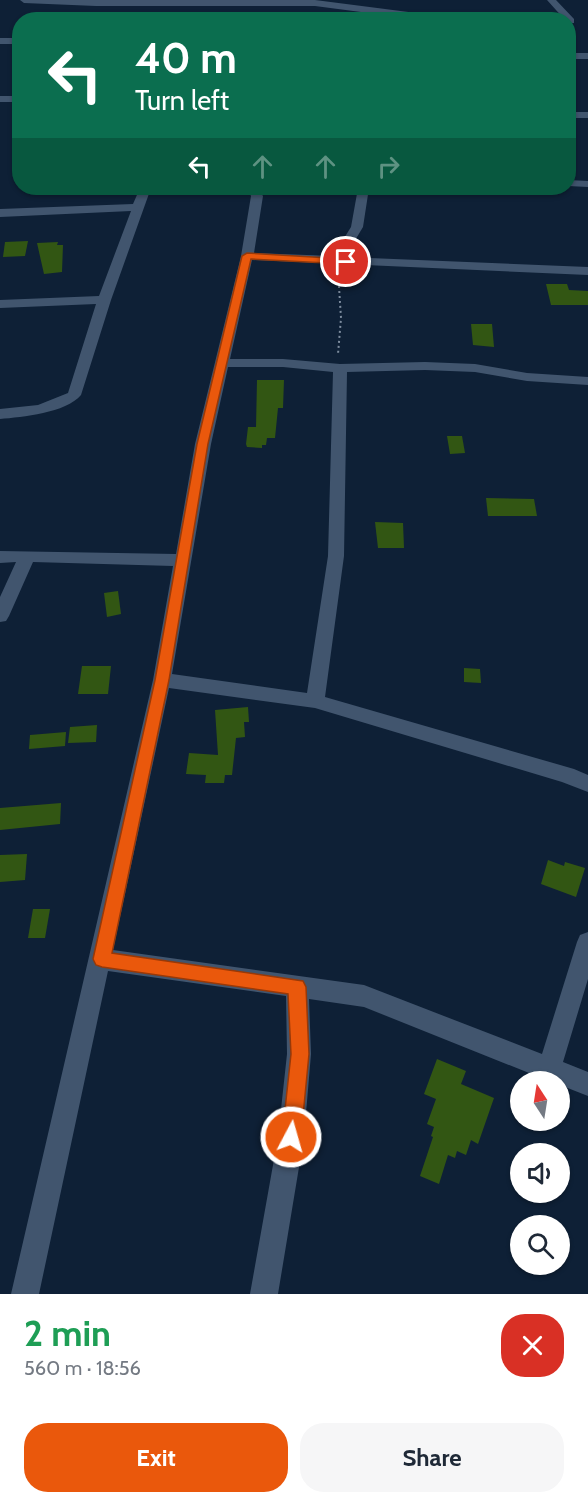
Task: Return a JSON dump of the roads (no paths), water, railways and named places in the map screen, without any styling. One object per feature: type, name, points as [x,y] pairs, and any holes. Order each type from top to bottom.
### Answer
[{"type":"street","points":[[24,0],[96,3],[315,3],[370,12]]},
{"type":"street","points":[[550,0],[563,12]]},
{"type":"street","points":[[0,414],[30,412],[57,405],[74,395],[104,300],[142,195]]},
{"type":"street","points":[[25,1294],[102,959],[162,680],[203,444],[247,256],[256,195]]},
{"type":"street","points":[[336,261],[357,227],[362,213],[363,195]]},
{"type":"street","points":[[0,213],[137,207]]},
{"type":"street","points":[[247,256],[588,271]]},
{"type":"street","points":[[0,304],[104,300]]},
{"type":"street","points":[[221,363],[283,363],[340,368],[391,365],[465,368],[527,377],[588,381]]},
{"type":"street","points":[[315,701],[336,556],[340,368]]},
{"type":"street","points":[[0,557],[27,555],[184,560]]},
{"type":"street","points":[[0,616],[27,555]]},
{"type":"street","points":[[162,680],[315,701],[555,772],[588,784]]},
{"type":"street","points":[[549,1069],[588,942]]},
{"type":"street","points":[[102,959],[364,996],[588,1084]]},
{"type":"street","points":[[264,1294],[291,1137],[300,1054],[297,987]]}]
